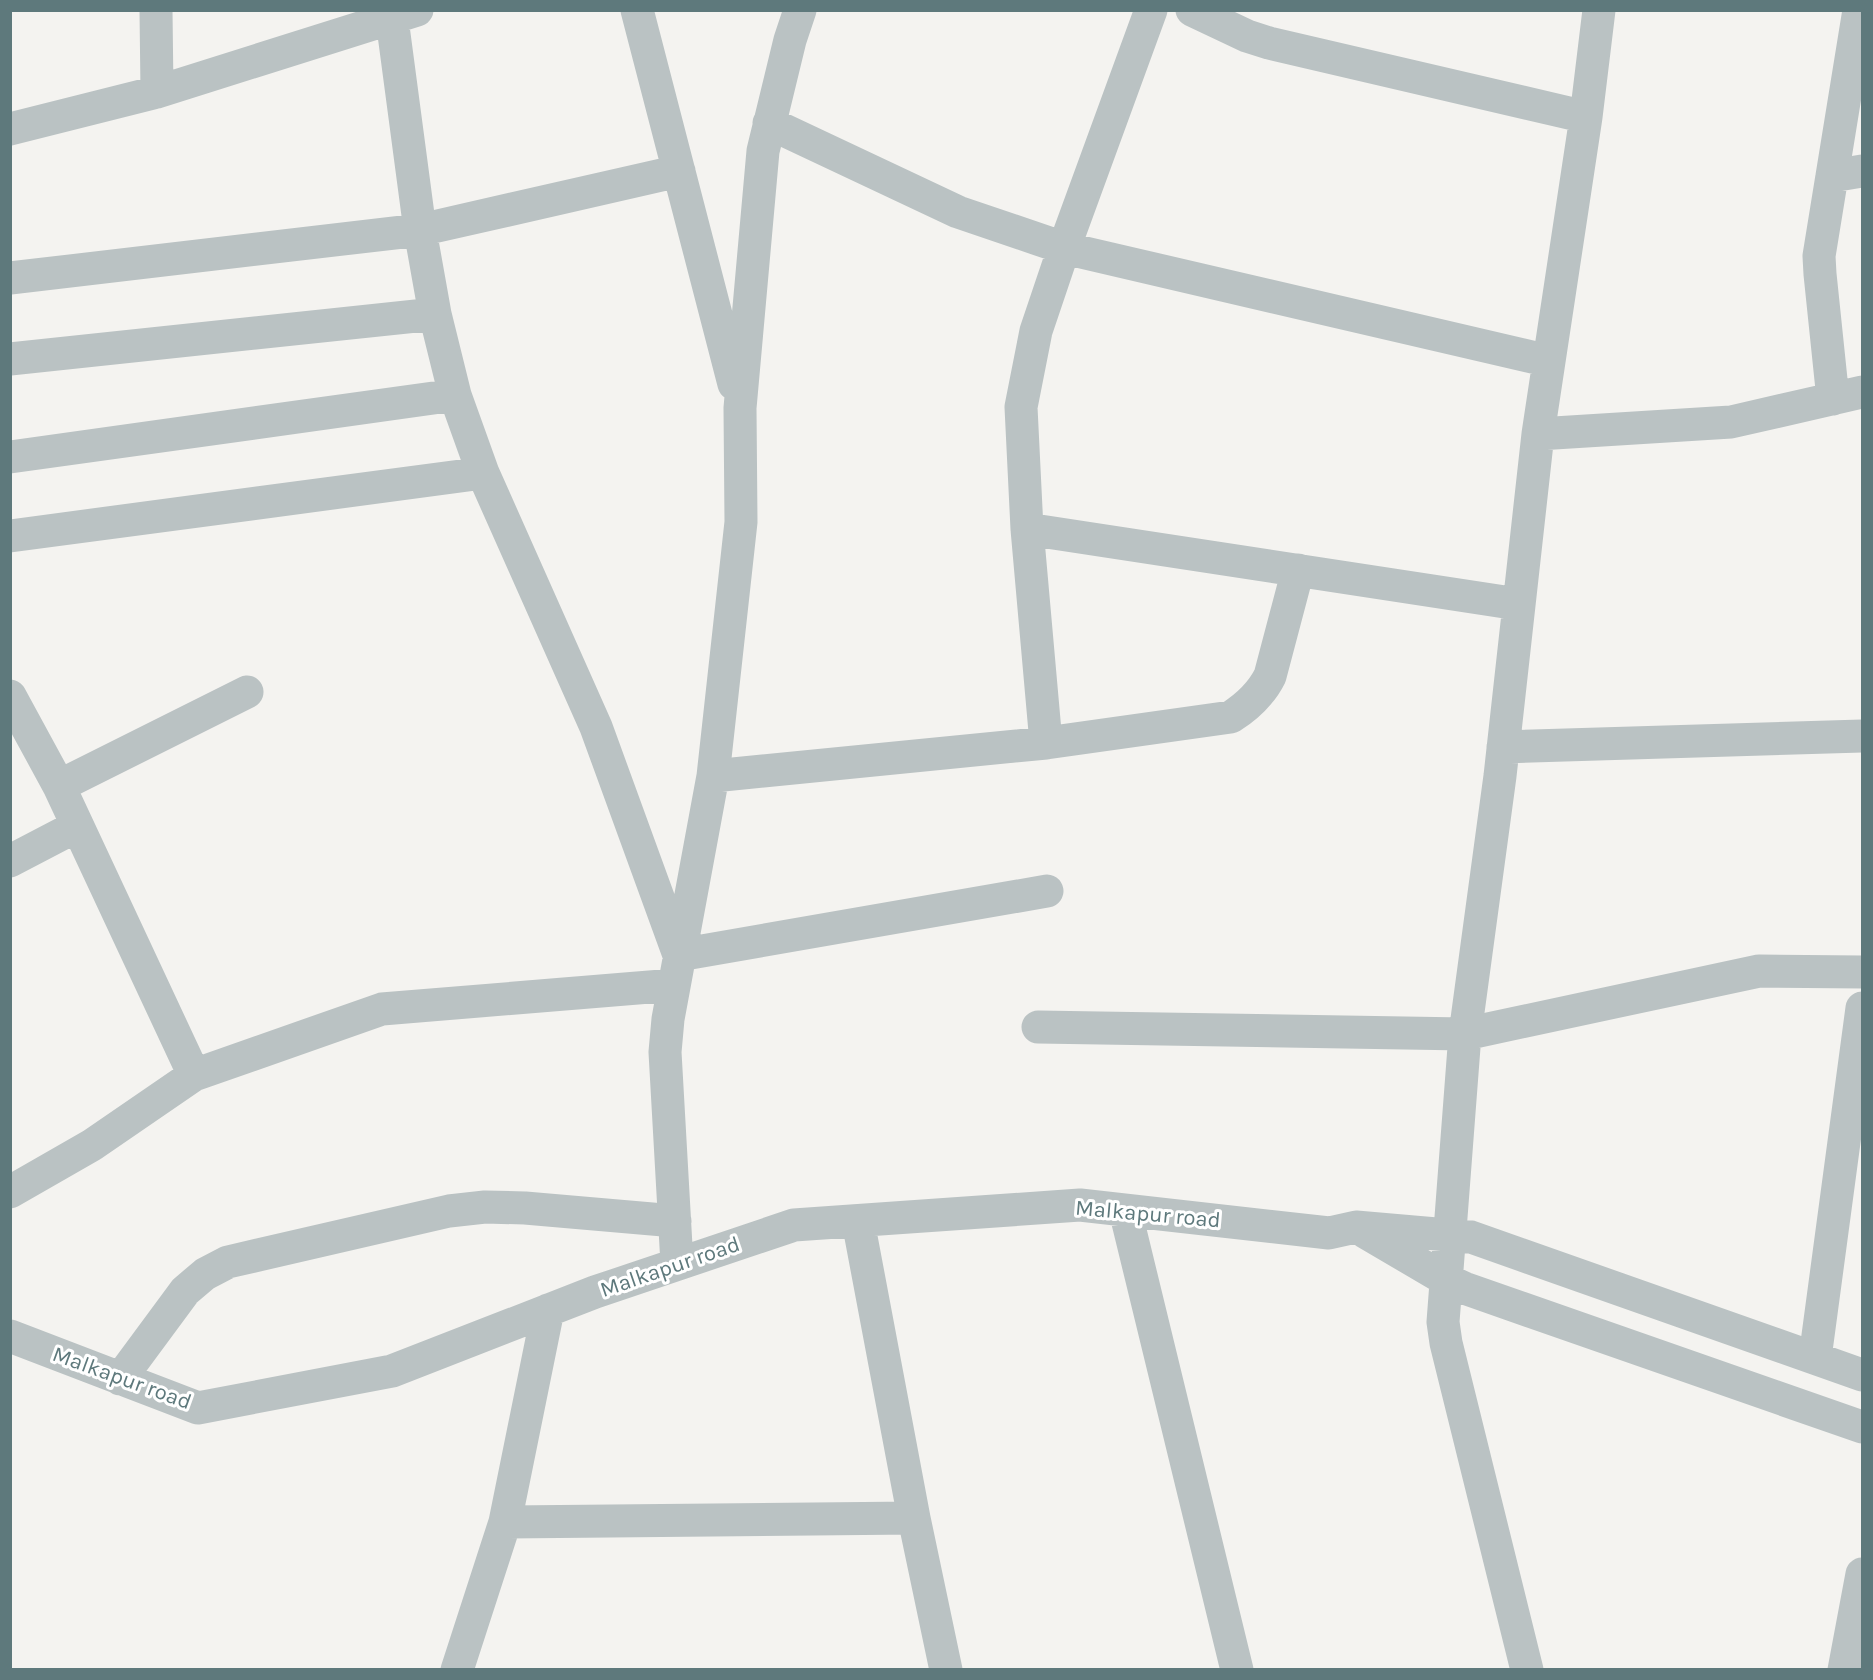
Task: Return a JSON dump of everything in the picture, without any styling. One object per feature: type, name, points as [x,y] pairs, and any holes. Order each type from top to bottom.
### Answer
[{"type":"street","points":[[156,10],[157,92]]},
{"type":"street","points":[[638,10],[740,408]]},
{"type":"street","points":[[677,1264],[665,1052],[668,1018],[713,776],[741,522],[740,408],[763,152],[790,40],[800,10]]},
{"type":"street","points":[[1046,743],[1027,529],[1021,406],[1036,331],[1151,10]]},
{"type":"street","points":[[1192,10],[1247,36],[1269,43],[1586,117]]},
{"type":"street","points":[[1527,1670],[1446,1343],[1443,1322],[1466,1034],[1503,747],[1538,434],[1586,117],[1599,10]]},
{"type":"street","points":[[1538,434],[1731,422],[1848,395],[1820,274],[1820,256],[1847,174],[1859,10]]},
{"type":"street","points":[[10,129],[157,92],[404,15],[420,230],[435,314],[455,395],[483,473],[596,727],[677,970]]},
{"type":"street","points":[[770,123],[958,212],[1064,248],[1549,361]]},
{"type":"street","points":[[10,278],[420,230],[679,171]]},
{"type":"street","points":[[10,358],[435,314]]},
{"type":"street","points":[[10,457],[455,395]]},
{"type":"street","points":[[10,536],[483,473]]},
{"type":"street","points":[[1027,529],[1518,604]]},
{"type":"street","points":[[713,776],[1046,743],[1231,717],[1247,707],[1263,690],[1270,676],[1298,570]]},
{"type":"street","points":[[59,786],[247,692]]},
{"type":"street","points":[[10,696],[59,786],[194,1075]]},
{"type":"street","points":[[1503,747],[1863,736]]},
{"type":"street","points":[[10,861],[77,826]]},
{"type":"street","points":[[10,1192],[92,1145],[194,1075],[382,1009],[677,970],[1047,891]]},
{"type":"street","points":[[1038,1027],[1466,1034],[1759,971],[1863,972]]},
{"type":"street","points":[[1815,1358],[1863,1008]]},
{"type":"street","name":"Malkapur road","points":[[10,1336],[198,1408],[392,1371],[595,1292],[794,1225],[1080,1205],[1329,1233],[1356,1227],[1471,1237],[1863,1375]]},
{"type":"street","points":[[120,1378],[185,1291],[205,1274],[228,1262],[448,1211],[485,1207],[525,1208],[675,1221]]},
{"type":"street","points":[[1125,1210],[1237,1670]]},
{"type":"street","points":[[858,1221],[946,1670]]},
{"type":"street","points":[[1356,1227],[1464,1288],[1863,1427]]},
{"type":"street","points":[[457,1670],[505,1522],[548,1310]]},
{"type":"street","points":[[505,1522],[915,1518]]},
{"type":"street","points":[[1844,1670],[1863,1574]]}]
